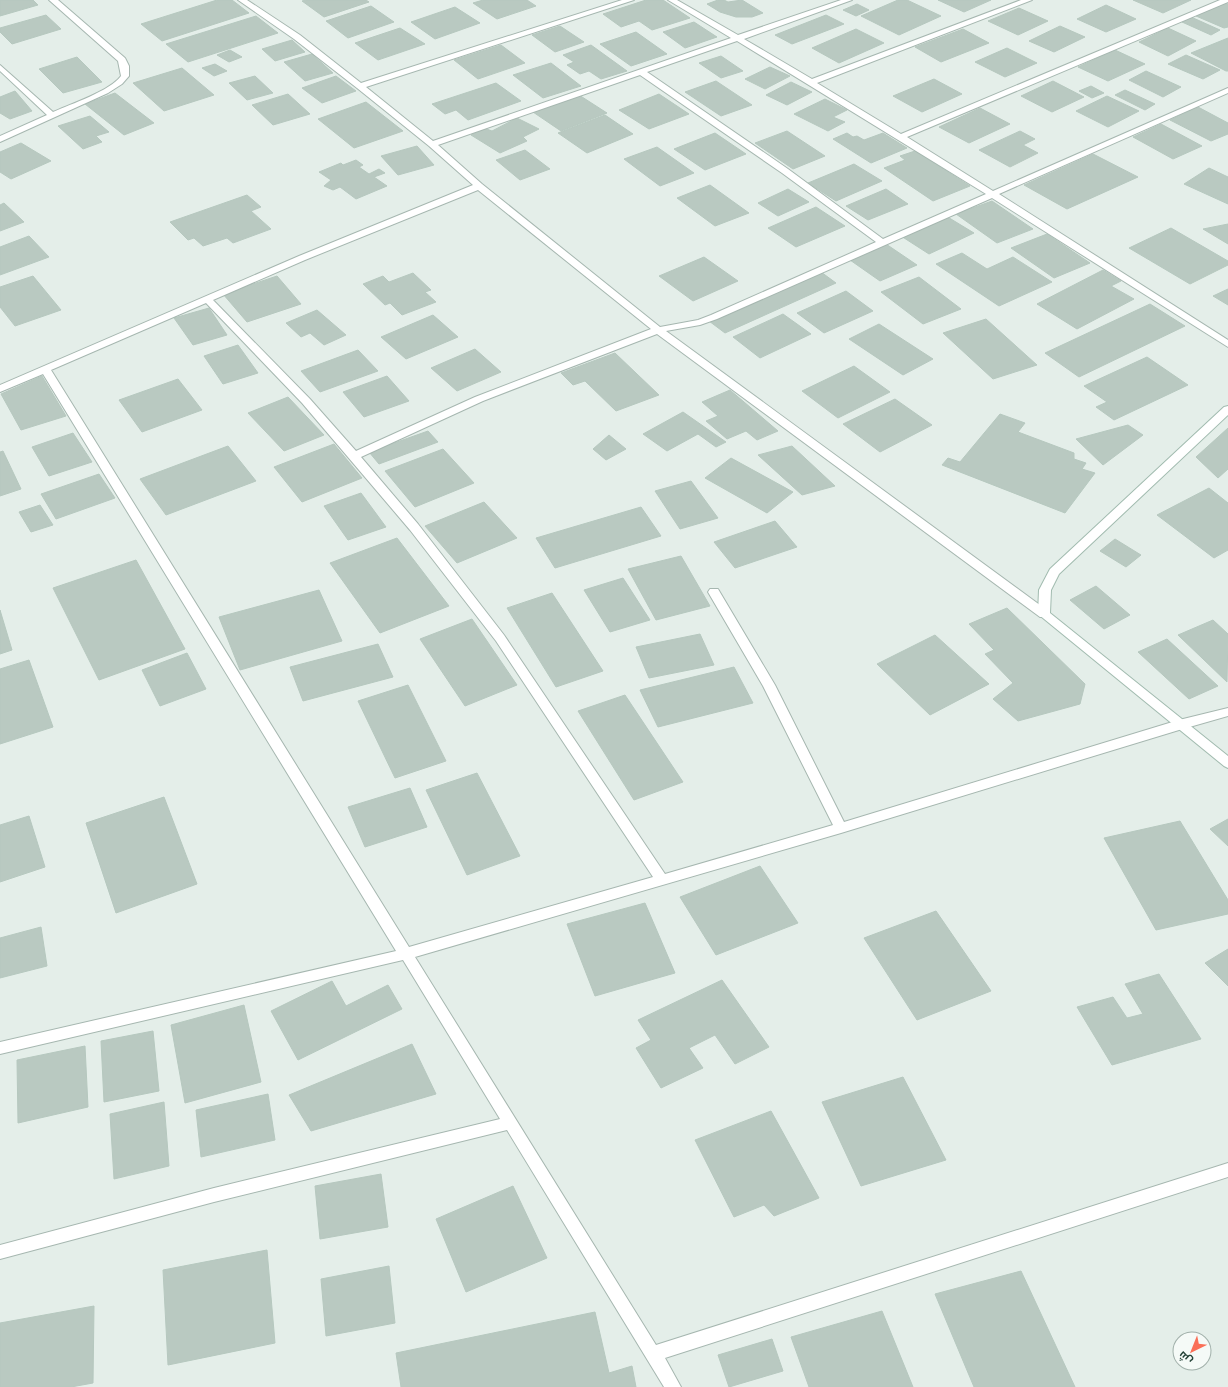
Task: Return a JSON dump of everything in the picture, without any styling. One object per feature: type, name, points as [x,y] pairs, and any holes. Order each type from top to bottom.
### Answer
[{"type":"street","points":[[0,139],[53,116],[117,84],[126,75],[127,69],[122,60],[53,0]]},
{"type":"street","points":[[242,0],[297,37],[360,86],[432,144],[479,186],[658,330],[1044,614],[1179,725],[1228,763]]},
{"type":"street","points":[[360,86],[630,0]]},
{"type":"street","points":[[672,0],[812,82],[992,193],[1228,344]]},
{"type":"street","points":[[432,144],[848,0]]},
{"type":"street","points":[[812,82],[1028,0]]},
{"type":"street","points":[[901,137],[1227,0]]},
{"type":"street","points":[[0,67],[53,116]]},
{"type":"street","points":[[642,72],[785,170],[882,242]]},
{"type":"street","points":[[354,456],[479,399],[658,330],[700,322],[714,317],[1228,90]]},
{"type":"street","points":[[0,389],[349,238],[479,186]]},
{"type":"street","points":[[207,299],[306,401],[414,527],[500,638],[662,879]]},
{"type":"street","points":[[46,370],[673,1387]]},
{"type":"street","points":[[1044,614],[1045,590],[1054,572],[1228,409]]},
{"type":"street","points":[[714,592],[769,685],[841,828]]},
{"type":"street","points":[[0,1048],[406,954],[841,828],[1179,725],[1228,712]]},
{"type":"street","points":[[0,1252],[214,1195],[510,1123]]},
{"type":"street","points":[[652,1354],[1228,1170]]},
{"type":"building","points":[[0,0],[33,0],[38,5],[0,16]]},
{"type":"building","points":[[217,0],[232,0],[249,13],[162,41],[141,24]]},
{"type":"building","points":[[366,0],[369,2],[324,17],[302,1]]},
{"type":"building","points":[[483,0],[527,0],[536,6],[497,19],[473,3]]},
{"type":"building","points":[[646,0],[663,0],[690,18],[652,30],[639,21],[621,27],[603,14]]},
{"type":"building","points":[[718,0],[728,2],[742,0],[763,13],[752,17],[736,17],[720,12],[707,4]]},
{"type":"building","points":[[898,0],[907,0],[941,16],[899,35],[861,16]]},
{"type":"building","points":[[938,0],[991,0],[964,12]]},
{"type":"building","points":[[1133,0],[1191,0],[1163,13]]},
{"type":"building","points":[[1223,2],[1228,4],[1228,27],[1224,28],[1196,16]]},
{"type":"building","points":[[857,4],[869,10],[856,16],[843,10]]},
{"type":"building","points":[[1106,5],[1136,19],[1106,32],[1077,19]]},
{"type":"building","points":[[371,6],[394,22],[348,38],[326,21]]},
{"type":"building","points":[[455,7],[480,23],[435,39],[411,22]]},
{"type":"building","points":[[1019,8],[1048,21],[1018,35],[988,21]]},
{"type":"building","points":[[46,15],[61,29],[12,44],[0,32],[0,28]]},
{"type":"building","points":[[826,15],[844,24],[792,44],[775,35]]},
{"type":"building","points":[[256,16],[278,33],[188,62],[166,44]]},
{"type":"building","points":[[1191,17],[1220,30],[1211,35],[1182,22]]},
{"type":"building","points":[[694,22],[717,37],[685,48],[663,32]]},
{"type":"building","points":[[560,26],[584,42],[555,52],[532,35]]},
{"type":"building","points":[[1060,26],[1085,37],[1054,52],[1029,41]]},
{"type":"building","points":[[400,28],[425,44],[378,60],[355,43]]},
{"type":"building","points":[[1168,28],[1196,41],[1168,56],[1139,42]]},
{"type":"building","points":[[856,29],[884,43],[839,63],[812,48]]},
{"type":"building","points":[[963,29],[989,43],[941,62],[915,47]]},
{"type":"building","points":[[636,32],[667,54],[631,66],[600,44]]},
{"type":"building","points":[[1228,38],[1228,71],[1191,53]]},
{"type":"building","points":[[292,40],[305,52],[275,61],[262,49]]},
{"type":"building","points":[[501,45],[525,63],[478,79],[454,60]]},
{"type":"building","points":[[591,45],[627,71],[601,79],[589,71],[580,74],[567,65],[574,62],[563,55]]},
{"type":"building","points":[[1007,48],[1037,63],[1005,77],[975,62]]},
{"type":"building","points":[[230,50],[242,57],[229,62],[217,55]]},
{"type":"building","points":[[1115,50],[1145,64],[1108,81],[1078,67]]},
{"type":"building","points":[[312,54],[333,73],[305,81],[284,62]]},
{"type":"building","points":[[1186,55],[1220,70],[1203,79],[1168,64]]},
{"type":"building","points":[[721,56],[743,71],[721,78],[699,63]]},
{"type":"building","points":[[77,57],[102,82],[63,93],[39,69]]},
{"type":"building","points":[[551,63],[581,86],[543,98],[513,75]]},
{"type":"building","points":[[215,64],[227,71],[214,76],[202,68]]},
{"type":"building","points":[[770,67],[790,76],[765,89],[745,79]]},
{"type":"building","points":[[182,68],[214,95],[164,111],[133,83]]},
{"type":"building","points":[[1146,71],[1181,87],[1163,97],[1129,80]]},
{"type":"building","points":[[255,76],[273,93],[247,100],[229,83]]},
{"type":"building","points":[[336,76],[356,91],[322,103],[302,88]]},
{"type":"building","points":[[934,79],[962,94],[922,112],[893,96]]},
{"type":"building","points":[[716,81],[752,105],[721,116],[685,92]]},
{"type":"building","points":[[1053,81],[1084,97],[1052,112],[1021,96]]},
{"type":"building","points":[[791,82],[812,92],[787,105],[766,95]]},
{"type":"building","points":[[496,83],[521,101],[468,120],[456,110],[445,114],[432,104]]},
{"type":"building","points":[[1091,86],[1104,93],[1092,98],[1079,91]]},
{"type":"building","points":[[1125,90],[1155,104],[1145,110],[1115,95]]},
{"type":"building","points":[[15,91],[32,111],[10,119],[0,113],[0,97]]},
{"type":"building","points":[[115,93],[154,123],[124,135],[85,104]]},
{"type":"building","points":[[288,94],[310,114],[273,125],[252,105]]},
{"type":"building","points":[[659,94],[689,114],[649,129],[619,110]]},
{"type":"building","points":[[579,95],[607,113],[561,131],[533,112]]},
{"type":"building","points":[[1107,96],[1139,111],[1108,127],[1076,111]]},
{"type":"building","points":[[825,99],[847,110],[833,117],[845,122],[828,131],[794,114]]},
{"type":"building","points":[[366,102],[403,131],[354,148],[318,119]]},
{"type":"building","points":[[1198,107],[1228,123],[1228,134],[1211,141],[1170,120]]},
{"type":"building","points":[[980,108],[1010,124],[969,143],[939,127]]},
{"type":"building","points":[[605,115],[633,134],[587,153],[558,133]]},
{"type":"building","points":[[90,116],[109,132],[96,136],[102,142],[83,149],[58,126]]},
{"type":"building","points":[[517,118],[539,129],[523,137],[527,141],[500,153],[471,135],[484,128],[492,131]]},
{"type":"building","points":[[1161,124],[1202,146],[1173,159],[1133,137]]},
{"type":"building","points":[[787,131],[825,156],[793,169],[755,143]]},
{"type":"building","points":[[1020,131],[1035,139],[1023,145],[1038,153],[1010,167],[979,150]]},
{"type":"building","points":[[715,133],[746,154],[705,170],[674,149]]},
{"type":"building","points":[[847,133],[853,137],[857,136],[864,140],[883,133],[907,148],[871,163],[833,139]]},
{"type":"building","points":[[21,143],[51,161],[11,179],[0,172],[0,152]]},
{"type":"building","points":[[417,146],[434,165],[398,175],[381,156]]},
{"type":"building","points":[[657,147],[694,173],[660,186],[624,159]]},
{"type":"building","points":[[525,150],[550,169],[520,180],[496,160]]},
{"type":"building","points":[[915,151],[970,186],[933,201],[884,168],[905,160],[900,156]]},
{"type":"building","points":[[1093,154],[1138,177],[1067,209],[1024,185]]},
{"type":"building","points":[[356,160],[363,165],[359,167],[369,174],[379,169],[385,173],[374,177],[387,186],[356,199],[340,187],[333,190],[324,186],[331,180],[319,172],[341,163],[343,165]]},
{"type":"building","points":[[854,164],[882,181],[836,201],[808,183]]},
{"type":"building","points":[[1209,168],[1228,177],[1228,204],[1184,184]]},
{"type":"building","points":[[710,185],[749,213],[715,226],[677,198]]},
{"type":"building","points":[[788,189],[809,202],[778,216],[758,203]]},
{"type":"building","points":[[886,189],[908,204],[868,220],[846,206]]},
{"type":"building","points":[[247,195],[261,207],[251,211],[271,229],[233,243],[227,238],[203,246],[194,238],[188,240],[170,222]]},
{"type":"building","points":[[992,201],[1033,229],[997,243],[956,214]]},
{"type":"building","points":[[4,203],[24,222],[0,231],[0,205]]},
{"type":"building","points":[[816,207],[845,226],[796,247],[768,228]]},
{"type":"building","points":[[946,216],[974,233],[929,254],[901,236]]},
{"type":"building","points":[[1228,224],[1228,244],[1203,229]]},
{"type":"building","points":[[1171,228],[1228,261],[1228,265],[1190,284],[1129,248]]},
{"type":"building","points":[[1047,234],[1090,263],[1054,278],[1011,248]]},
{"type":"building","points":[[29,236],[49,257],[0,275],[0,247]]},
{"type":"building","points":[[886,244],[917,265],[880,281],[850,260]]},
{"type":"building","points":[[962,253],[987,269],[1013,257],[1052,282],[999,306],[936,264]]},
{"type":"building","points":[[704,257],[738,281],[693,301],[659,276]]},
{"type":"building","points":[[1103,270],[1121,281],[1111,286],[1134,299],[1077,329],[1037,304]]},
{"type":"building","points":[[821,272],[836,283],[725,333],[709,321]]},
{"type":"building","points":[[413,273],[431,290],[425,292],[436,302],[402,315],[390,303],[385,305],[363,284],[383,276],[389,282]]},
{"type":"building","points":[[33,276],[61,310],[15,326],[0,307],[0,287]]},
{"type":"building","points":[[277,276],[301,304],[247,322],[223,294]]},
{"type":"building","points":[[919,277],[961,309],[923,324],[881,292]]},
{"type":"building","points":[[1228,289],[1228,305],[1213,296]]},
{"type":"building","points":[[846,291],[873,311],[824,333],[797,313]]},
{"type":"building","points":[[1150,304],[1185,326],[1079,377],[1045,353]]},
{"type":"building","points":[[209,308],[227,335],[193,345],[174,318]]},
{"type":"building","points":[[317,310],[346,335],[324,345],[310,333],[301,337],[286,323]]},
{"type":"building","points":[[783,314],[811,334],[760,358],[733,337]]},
{"type":"building","points":[[433,315],[458,337],[406,359],[381,337]]},
{"type":"building","points":[[986,319],[1037,365],[993,379],[943,333]]},
{"type":"building","points":[[879,324],[933,359],[903,375],[849,339]]},
{"type":"building","points":[[238,345],[258,373],[223,384],[204,356]]},
{"type":"building","points":[[475,349],[501,372],[457,391],[431,368]]},
{"type":"building","points":[[358,350],[378,371],[320,392],[301,371]]},
{"type":"building","points":[[615,353],[659,395],[616,411],[585,381],[573,385],[561,373]]},
{"type":"building","points":[[1147,357],[1188,385],[1114,420],[1096,407],[1107,402],[1084,386]]},
{"type":"building","points":[[854,366],[890,392],[838,418],[802,391]]},
{"type":"building","points":[[42,376],[66,416],[21,430],[1,394]]},
{"type":"building","points":[[387,376],[409,401],[364,417],[343,392]]},
{"type":"building","points":[[178,379],[202,410],[142,432],[119,400]]},
{"type":"building","points":[[730,390],[778,431],[757,440],[746,431],[727,439],[706,421],[718,416],[702,402]]},
{"type":"building","points":[[288,397],[324,435],[284,451],[248,413]]},
{"type":"building","points":[[895,399],[932,425],[880,452],[843,424]]},
{"type":"building","points":[[683,412],[726,442],[716,447],[698,434],[667,451],[643,434]]},
{"type":"building","points":[[1000,414],[1025,423],[1018,432],[1074,453],[1074,459],[1086,463],[1082,469],[1095,473],[1065,513],[942,465],[948,458],[960,462]]},
{"type":"building","points":[[1128,425],[1143,435],[1103,465],[1076,439]]},
{"type":"building","points":[[1228,428],[1228,469],[1218,478],[1196,457]]},
{"type":"building","points":[[428,431],[438,442],[379,464],[369,452]]},
{"type":"building","points":[[73,433],[92,462],[49,476],[32,447]]},
{"type":"building","points":[[609,435],[626,449],[606,460],[593,449]]},
{"type":"building","points":[[334,444],[362,478],[302,502],[274,467]]},
{"type":"building","points":[[228,446],[256,481],[166,515],[140,479]]},
{"type":"building","points":[[792,446],[835,486],[802,495],[758,455]]},
{"type":"building","points":[[443,449],[474,483],[415,507],[385,471]]},
{"type":"building","points":[[3,451],[21,489],[0,496],[0,452]]},
{"type":"building","points":[[731,458],[793,492],[767,513],[705,478]]},
{"type":"building","points":[[99,474],[115,498],[56,519],[41,494]]},
{"type":"building","points":[[691,481],[718,518],[680,529],[655,491]]},
{"type":"building","points":[[1209,488],[1228,503],[1228,550],[1214,558],[1157,515]]},
{"type":"building","points":[[361,493],[386,527],[348,540],[324,506]]},
{"type":"building","points":[[484,502],[517,538],[457,563],[425,526]]},
{"type":"building","points":[[40,505],[53,525],[31,532],[19,512]]},
{"type":"building","points":[[641,507],[661,536],[555,568],[536,538]]},
{"type":"building","points":[[775,521],[797,547],[735,568],[714,542]]},
{"type":"building","points":[[397,538],[449,606],[380,633],[330,563]]},
{"type":"building","points":[[1115,539],[1141,555],[1126,567],[1100,551]]},
{"type":"building","points":[[681,556],[710,606],[656,620],[628,569]]},
{"type":"building","points":[[136,560],[185,649],[99,680],[53,588]]},
{"type":"building","points":[[623,578],[650,620],[610,632],[584,590]]},
{"type":"building","points":[[1096,586],[1130,615],[1104,629],[1070,600]]},
{"type":"building","points":[[319,590],[342,641],[240,670],[219,617]]},
{"type":"building","points":[[552,593],[603,671],[556,687],[507,608]]},
{"type":"building","points":[[1007,608],[1085,684],[1080,704],[1018,721],[993,699],[1013,683],[985,654],[994,650],[969,624]]},
{"type":"building","points":[[0,610],[12,650],[0,654]]},
{"type":"building","points":[[472,619],[517,685],[465,706],[420,639]]},
{"type":"building","points":[[1213,620],[1228,634],[1227,682],[1178,635]]},
{"type":"building","points":[[700,634],[714,665],[649,678],[636,647]]},
{"type":"building","points":[[935,635],[989,684],[930,715],[877,664]]},
{"type":"building","points":[[1167,639],[1218,686],[1189,699],[1138,652]]},
{"type":"building","points":[[378,644],[393,677],[303,701],[290,667]]},
{"type":"building","points":[[187,653],[206,689],[160,706],[142,670]]},
{"type":"building","points":[[29,660],[53,727],[0,744],[0,669]]},
{"type":"building","points":[[734,667],[753,703],[658,727],[640,690]]},
{"type":"building","points":[[408,685],[446,761],[395,778],[358,701]]},
{"type":"building","points":[[625,695],[683,782],[634,800],[578,711]]},
{"type":"building","points":[[477,773],[520,856],[467,875],[426,790]]},
{"type":"building","points":[[410,788],[427,827],[365,847],[348,807]]},
{"type":"building","points":[[164,797],[197,884],[116,913],[86,823]]},
{"type":"building","points":[[29,816],[45,867],[0,882],[0,825]]},
{"type":"building","points":[[1228,819],[1228,846],[1210,829]]},
{"type":"building","points":[[1180,821],[1228,900],[1228,914],[1156,930],[1104,838]]},
{"type":"building","points":[[760,866],[798,923],[716,955],[680,897]]},
{"type":"building","points":[[645,903],[675,973],[595,996],[567,924]]},
{"type":"building","points":[[936,911],[991,991],[917,1020],[864,938]]},
{"type":"building","points":[[41,927],[47,966],[0,978],[0,938]]},
{"type":"building","points":[[1228,949],[1228,986],[1205,963]]},
{"type":"building","points":[[1159,974],[1201,1039],[1112,1065],[1077,1007],[1113,997],[1127,1018],[1143,1014],[1125,984]]},
{"type":"building","points":[[722,980],[769,1047],[735,1064],[715,1035],[689,1048],[703,1068],[661,1088],[636,1048],[651,1040],[638,1020]]},
{"type":"building","points":[[332,981],[346,1006],[388,985],[402,1009],[298,1060],[271,1011]]},
{"type":"building","points":[[244,1005],[261,1082],[185,1103],[171,1025]]},
{"type":"building","points":[[153,1031],[159,1091],[104,1102],[101,1041]]},
{"type":"building","points":[[412,1044],[436,1094],[311,1131],[289,1095]]},
{"type":"building","points":[[85,1046],[88,1107],[18,1123],[17,1060]]},
{"type":"building","points":[[903,1077],[946,1160],[861,1186],[822,1102]]},
{"type":"building","points":[[268,1094],[275,1140],[201,1157],[196,1110]]},
{"type":"building","points":[[164,1102],[169,1166],[114,1179],[110,1114]]},
{"type":"building","points":[[771,1111],[819,1198],[774,1216],[764,1205],[734,1217],[695,1140]]},
{"type":"building","points":[[381,1174],[388,1227],[320,1239],[315,1186]]},
{"type":"building","points":[[513,1186],[547,1258],[466,1292],[436,1219]]},
{"type":"building","points":[[267,1250],[275,1343],[168,1365],[163,1270]]},
{"type":"building","points":[[389,1266],[395,1323],[326,1336],[321,1279]]},
{"type":"building","points":[[1021,1271],[1075,1387],[974,1387],[935,1294]]},
{"type":"building","points":[[94,1306],[93,1383],[71,1387],[0,1387],[0,1323]]},
{"type":"building","points":[[882,1311],[913,1387],[809,1387],[791,1337]]},
{"type":"building","points":[[595,1312],[609,1373],[632,1366],[636,1387],[401,1387],[396,1353]]},
{"type":"building","points":[[772,1339],[783,1371],[729,1387],[718,1355]]}]
